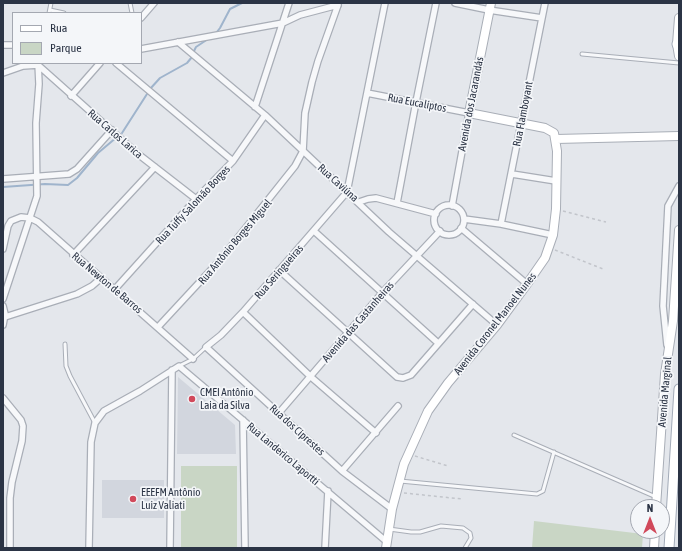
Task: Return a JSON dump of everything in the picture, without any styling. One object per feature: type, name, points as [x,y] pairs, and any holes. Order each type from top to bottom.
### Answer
[{"type":"main road","points":[[669,548],[679,389]]},
{"type":"street","points":[[142,17],[154,3]]},
{"type":"street","points":[[255,107],[289,3]]},
{"type":"street","points":[[347,192],[385,3]]},
{"type":"street","points":[[397,203],[436,3]]},
{"type":"street","points":[[455,3],[490,7],[542,18]]},
{"type":"street","name":"Rua Flamboyant","points":[[501,224],[545,3]]},
{"type":"street","points":[[142,49],[283,23],[300,15],[338,4],[318,60],[312,82],[305,113],[303,151]]},
{"type":"street","name":"Avenida dos Jacarandás","points":[[452,206],[490,7]]},
{"type":"street","points":[[679,18],[679,56]]},
{"type":"street","name":"Rua Caviúna","points":[[178,42],[255,107],[417,256],[497,325]]},
{"type":"street","points":[[3,73],[23,66],[38,64],[39,84],[36,123],[38,188],[30,218],[3,299]]},
{"type":"street","name":"Rua Carlos Larica","points":[[38,64],[71,96],[138,154],[196,199]]},
{"type":"street","points":[[71,96],[99,64]]},
{"type":"street","points":[[117,64],[233,161]]},
{"type":"street","name":"Rua Eucalíptos","points":[[367,93],[550,130],[554,133],[556,139]]},
{"type":"street","name":"Rua Tuffy Salomão Borges","points":[[115,289],[196,199],[233,161],[265,116]]},
{"type":"street","points":[[3,178],[11,177],[37,179],[62,176],[74,172],[112,130]]},
{"type":"street","points":[[556,139],[679,136]]},
{"type":"street","name":"Avenida Coronel Manoel Nunes","points":[[387,545],[392,509],[408,454],[416,434],[436,399],[497,325],[527,284],[550,248],[556,210],[556,139]]},
{"type":"street","name":"Rua Antônio Borges Miguel","points":[[158,327],[196,288],[257,216],[287,178],[303,151]]},
{"type":"street","points":[[73,254],[155,167]]},
{"type":"street","points":[[512,174],[556,181]]},
{"type":"street","points":[[668,353],[663,306],[668,206],[679,186]]},
{"type":"street","name":"Rua Seringueiras","points":[[206,346],[221,335],[243,312],[347,192]]},
{"type":"street","points":[[358,202],[376,198],[436,214]]},
{"type":"street","points":[[452,206],[460,211],[464,219],[461,228],[454,234],[444,234],[440,232],[435,223],[436,214],[443,207],[452,206]]},
{"type":"street","points":[[3,250],[8,226],[11,221],[17,218],[30,218]]},
{"type":"street","name":"Rua Newton de Barros","points":[[30,218],[50,231],[100,279],[115,289],[193,359]]},
{"type":"street","points":[[464,219],[501,224],[553,235]]},
{"type":"street","points":[[461,228],[527,284]]},
{"type":"street","name":"Avenida Marginal","points":[[657,498],[668,353],[673,321],[679,230]]},
{"type":"street","points":[[314,231],[438,344]]},
{"type":"street","name":"Avenida das Castanheiras","points":[[278,414],[312,377],[382,293],[440,232]]},
{"type":"street","points":[[279,270],[397,377],[403,378],[411,375],[473,304]]},
{"type":"street","points":[[5,317],[77,294],[92,286],[100,279]]},
{"type":"street","points":[[3,306],[5,317],[3,325]]},
{"type":"street","points":[[243,312],[312,377],[376,433]]},
{"type":"street","name":"Rua dos Ciprestes","points":[[206,346],[278,414],[342,471],[392,509]]},
{"type":"street","points":[[89,548],[91,442],[95,423],[104,411],[140,391],[179,366]]},
{"type":"street","name":"Rua Landerico Laportti","points":[[179,366],[328,491],[387,545]]},
{"type":"street","points":[[170,548],[172,370]]},
{"type":"street","points":[[3,398],[21,420],[23,426],[22,441],[12,482],[10,498],[10,548]]},
{"type":"street","points":[[342,471],[398,406]]},
{"type":"street","points":[[243,420],[245,548]]},
{"type":"street","points":[[325,548],[328,491]]},
{"type":"lane","points":[[49,12],[51,3]]},
{"type":"lane","points":[[582,54],[679,63]]},
{"type":"lane","points":[[65,344],[66,366],[95,423]]},
{"type":"lane","points":[[179,366],[193,359],[206,346]]},
{"type":"lane","points":[[514,436],[554,452],[657,498]]},
{"type":"lane","points":[[400,480],[537,494],[543,491],[554,452]]},
{"type":"lane","points":[[389,529],[420,532],[440,526],[463,528],[470,533],[471,538],[465,548]]},
{"type":"path","points":[[556,210],[606,222]]},
{"type":"path","points":[[550,248],[603,269]]},
{"type":"path","points":[[408,454],[448,466]]},
{"type":"path","points":[[397,492],[462,500]]},
{"type":"shaded area","name":"CMEI Antônio Laia da Silva","points":[[178,377],[235,425],[236,454],[177,454]]},
{"type":"shaded area","name":"EEEFM Antônio Luiz Valiati","points":[[102,480],[164,480],[164,518],[102,518]]},
{"type":"green space","points":[[181,466],[237,466],[237,548],[181,548]]},
{"type":"green space","points":[[534,521],[630,532],[630,539],[643,539],[642,548],[532,548]]},
{"type":"waterway","points":[[216,33],[230,9],[242,3]]},
{"type":"waterway","points":[[193,53],[196,47],[208,39]]},
{"type":"waterway","points":[[150,89],[160,78],[187,63],[192,57]]},
{"type":"waterway","points":[[122,133],[147,94]]},
{"type":"waterway","points":[[3,187],[45,184],[68,185],[77,178],[98,153],[117,137]]},
{"type":"place","name":"CMEI Antônio Laia da Silva","points":[[192,399]]},
{"type":"place","name":"EEEFM Antônio Luiz Valiati","points":[[133,499]]}]
